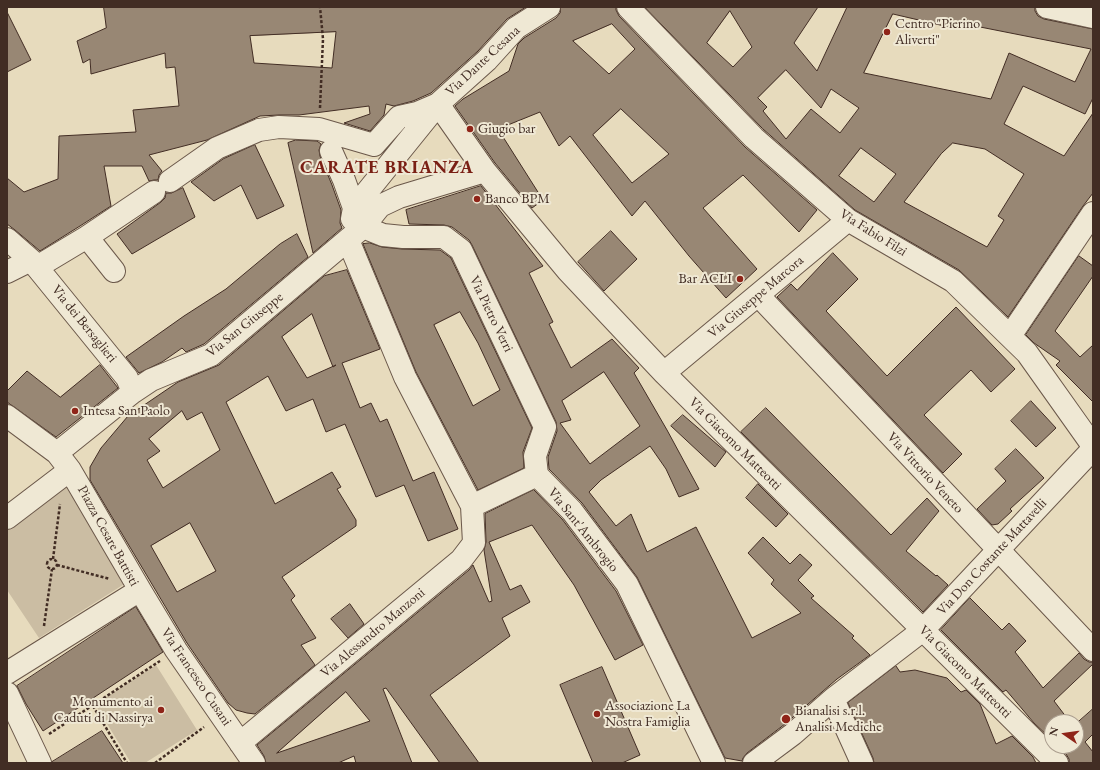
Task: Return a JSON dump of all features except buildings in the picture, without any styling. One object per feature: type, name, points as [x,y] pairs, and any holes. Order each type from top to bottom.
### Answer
[{"type":"street","name":"Via Dante Cesana","points":[[438,104],[487,60],[516,28],[549,7]]},
{"type":"street","name":"Via Fabio Filzi","points":[[628,7],[754,138],[848,220],[953,281],[1027,353],[1093,448]]},
{"type":"street","points":[[1047,7],[1093,17]]},
{"type":"street","points":[[7,272],[34,263],[86,237],[217,148],[259,130],[279,127],[319,130],[374,145],[399,116],[417,113],[438,104]]},
{"type":"street","points":[[355,225],[438,104]]},
{"type":"street","name":"Via Giacomo Matteotti","points":[[438,104],[485,171],[568,271],[664,373],[1057,763]]},
{"type":"street","points":[[331,151],[344,180],[355,225],[405,378],[472,506]]},
{"type":"street","points":[[355,225],[380,206],[399,198],[485,171]]},
{"type":"street","points":[[1010,336],[1093,213]]},
{"type":"street","name":"Via Giuseppe Marcora","points":[[664,373],[848,220]]},
{"type":"street","name":"Via San Giuseppe","points":[[7,518],[64,466],[133,392],[151,380],[211,355],[355,225]]},
{"type":"street","name":"Via Pietro Verri","points":[[355,225],[383,235],[403,237],[444,237],[461,250],[545,427],[535,456],[537,475]]},
{"type":"street","points":[[86,237],[114,271]]},
{"type":"street","name":"Via dei Bersaglieri","points":[[7,239],[34,263],[127,378],[133,392]]},
{"type":"street","name":"Via Vittorio Veneto","points":[[758,295],[1093,650]]},
{"type":"street","points":[[7,416],[64,466]]},
{"type":"street","name":"Via Don Costante Mattavelli","points":[[754,763],[793,734],[833,699],[922,630],[1093,448]]},
{"type":"street","name":"Piazza Cesare Battisti","points":[[7,673],[140,590],[64,466]]},
{"type":"street","name":"Via Sant'Ambrogio","points":[[472,506],[537,475],[572,511],[627,584],[714,763]]},
{"type":"street","name":"Via Alessandro Manzoni","points":[[240,743],[461,560],[474,543],[472,506]]},
{"type":"street","name":"Via Francesco Cusani","points":[[140,590],[176,650],[254,763]]},
{"type":"street","points":[[7,693],[36,754]]},
{"type":"street","points":[[833,699],[862,763]]},
{"type":"path","points":[[319,130],[323,39],[320,7]]},
{"type":"path","points":[[53,559],[64,466]]},
{"type":"path","points":[[53,559],[57,562],[57,565],[110,579]]},
{"type":"path","points":[[52,569],[48,568],[46,563],[48,560],[53,559]]},
{"type":"path","points":[[41,652],[52,569],[57,565]]},
{"type":"path","points":[[36,754],[92,706],[176,650]]},
{"type":"path","points":[[92,706],[127,763]]},
{"type":"path","points":[[155,763],[220,715]]},
{"type":"shaded area","points":[[63,482],[126,583],[39,638],[7,590],[7,523]]},
{"type":"shaded area","points":[[156,665],[197,730],[145,763],[131,763],[95,704]]},
{"type":"place","name":"Centro \"Pierino Aliverti\"","points":[[887,32]]},
{"type":"place","name":"Giugio bar","points":[[470,129]]},
{"type":"place","name":"Banco BPM","points":[[477,199]]},
{"type":"place","name":"Bar ACLI","points":[[740,279]]},
{"type":"place","name":"Intesa San Paolo","points":[[75,411]]},
{"type":"place","name":"Monumento ai Caduti di Nassirya","points":[[161,710]]},
{"type":"place","name":"Associazione La Nostra Famiglia","points":[[597,714]]},
{"type":"place","name":"Bianalisi s.r.l. Analisi Mediche","points":[[786,719]]},
{"type":"district","name":"CARATE BRIANZA","points":[[387,168]]}]
